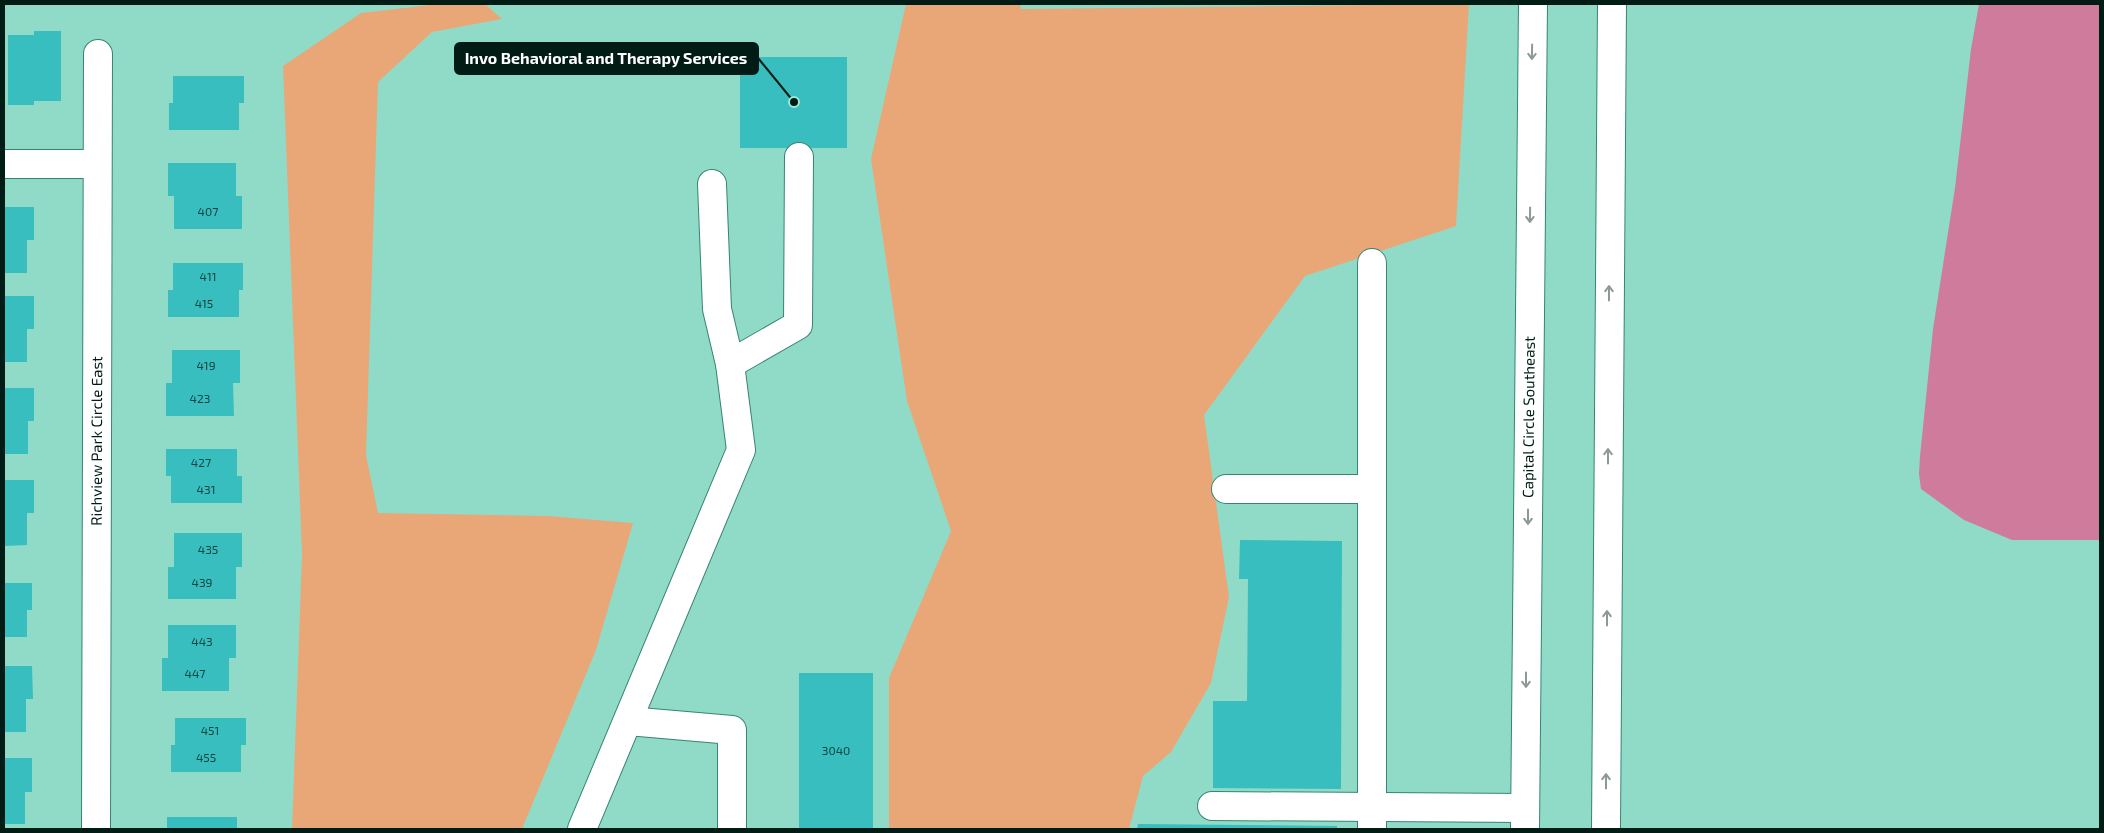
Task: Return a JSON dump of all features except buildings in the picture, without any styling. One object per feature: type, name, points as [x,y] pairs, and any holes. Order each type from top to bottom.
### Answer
[{"type":"main road","name":"Capital Circle Southeast","points":[[1525,819],[1533,4]]},
{"type":"main road","points":[[1606,829],[1612,4]]},
{"type":"main road","name":"Richview Park Circle East","points":[[96,829],[98,54]]},
{"type":"main road","points":[[730,364],[798,325],[799,157]]},
{"type":"main road","points":[[4,164],[97,164]]},
{"type":"main road","points":[[582,829],[740,450],[730,364],[717,309],[712,184]]},
{"type":"main road","points":[[1372,263],[1372,818]]},
{"type":"main road","points":[[1226,489],[1372,489]]},
{"type":"main road","points":[[628,721],[732,730],[732,829]]},
{"type":"main road","points":[[1212,806],[1372,818],[1525,819]]},
{"type":"shaded area","points":[[438,4],[485,4],[502,19],[432,32],[378,82],[366,455],[378,513],[549,516],[633,523],[596,650],[522,829],[292,829],[302,555],[283,66],[361,13]]},
{"type":"shaded area","points":[[906,4],[1020,4],[1021,9],[1469,4],[1456,226],[1305,276],[1204,415],[1229,597],[1211,683],[1171,752],[1143,776],[1129,829],[889,829],[889,678],[951,531],[907,401],[871,159]]},
{"type":"shaded area","points":[[1979,4],[2100,4],[2100,540],[2012,540],[1964,520],[1921,489],[1919,474],[1920,456],[1933,329],[1955,188],[1971,49]]},
{"type":"place","name":"Invo Behavioral and Therapy Services","points":[[794,102]]}]
